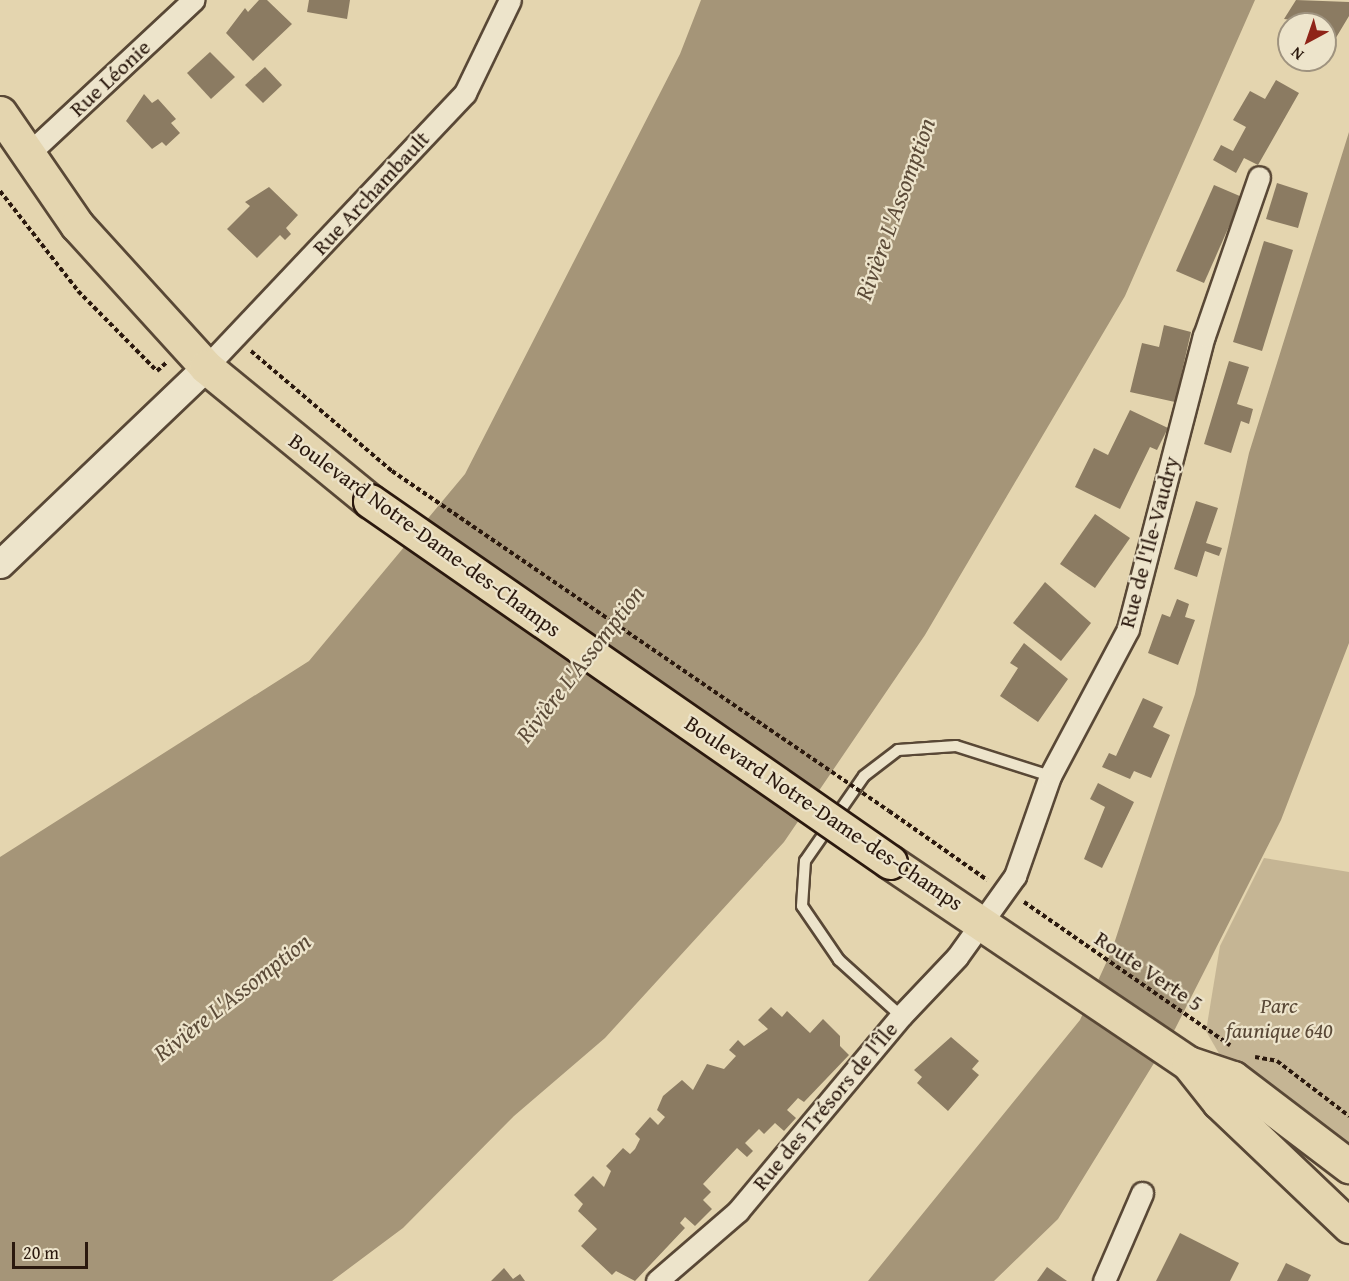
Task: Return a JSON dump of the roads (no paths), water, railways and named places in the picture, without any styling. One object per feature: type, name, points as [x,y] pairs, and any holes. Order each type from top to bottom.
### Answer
[{"type":"main road","name":"Boulevard Notre-Dame-des-Champs","points":[[0,113],[26,156],[77,225],[206,367],[370,501],[890,862],[982,920],[1188,1063]]},
{"type":"main road","points":[[1188,1063],[1233,1078],[1349,1166]]},
{"type":"main road","points":[[1188,1063],[1219,1102],[1349,1226]]},
{"type":"main road","points":[[1312,1190],[1349,1237]]},
{"type":"street","name":"Rue Léonie","points":[[26,156],[193,0]]},
{"type":"street","name":"Rue Archambault","points":[[206,367],[465,93],[510,0]]},
{"type":"street","name":"Rue de l'Ile-Vaudry","points":[[982,920],[1015,876],[1050,776],[1128,629],[1204,336],[1259,177]]},
{"type":"street","points":[[0,564],[206,367]]},
{"type":"street","name":"Rue des Trésors de l'Île","points":[[657,1281],[738,1211],[901,1016],[957,957],[982,920]]},
{"type":"street","points":[[1104,1281],[1142,1193]]},
{"type":"lane","points":[[901,1016],[839,960],[802,906],[805,861],[864,776],[898,750],[956,746],[1050,776]]},
{"type":"water","name":"Rivière L'Assomption","points":[[701,0],[1255,0],[1125,296],[925,635],[784,842],[605,1038],[514,1116],[403,1228],[332,1281],[0,1281],[0,857],[309,661],[465,474],[680,54]]},
{"type":"water","points":[[1349,132],[1349,643],[1281,820],[1175,1029],[1058,1219],[994,1281],[868,1281],[1080,1020],[1112,950],[1195,694],[1249,453]]},
{"type":"park label","name":"Parc faunique 640","points":[[1279,1018]]}]
